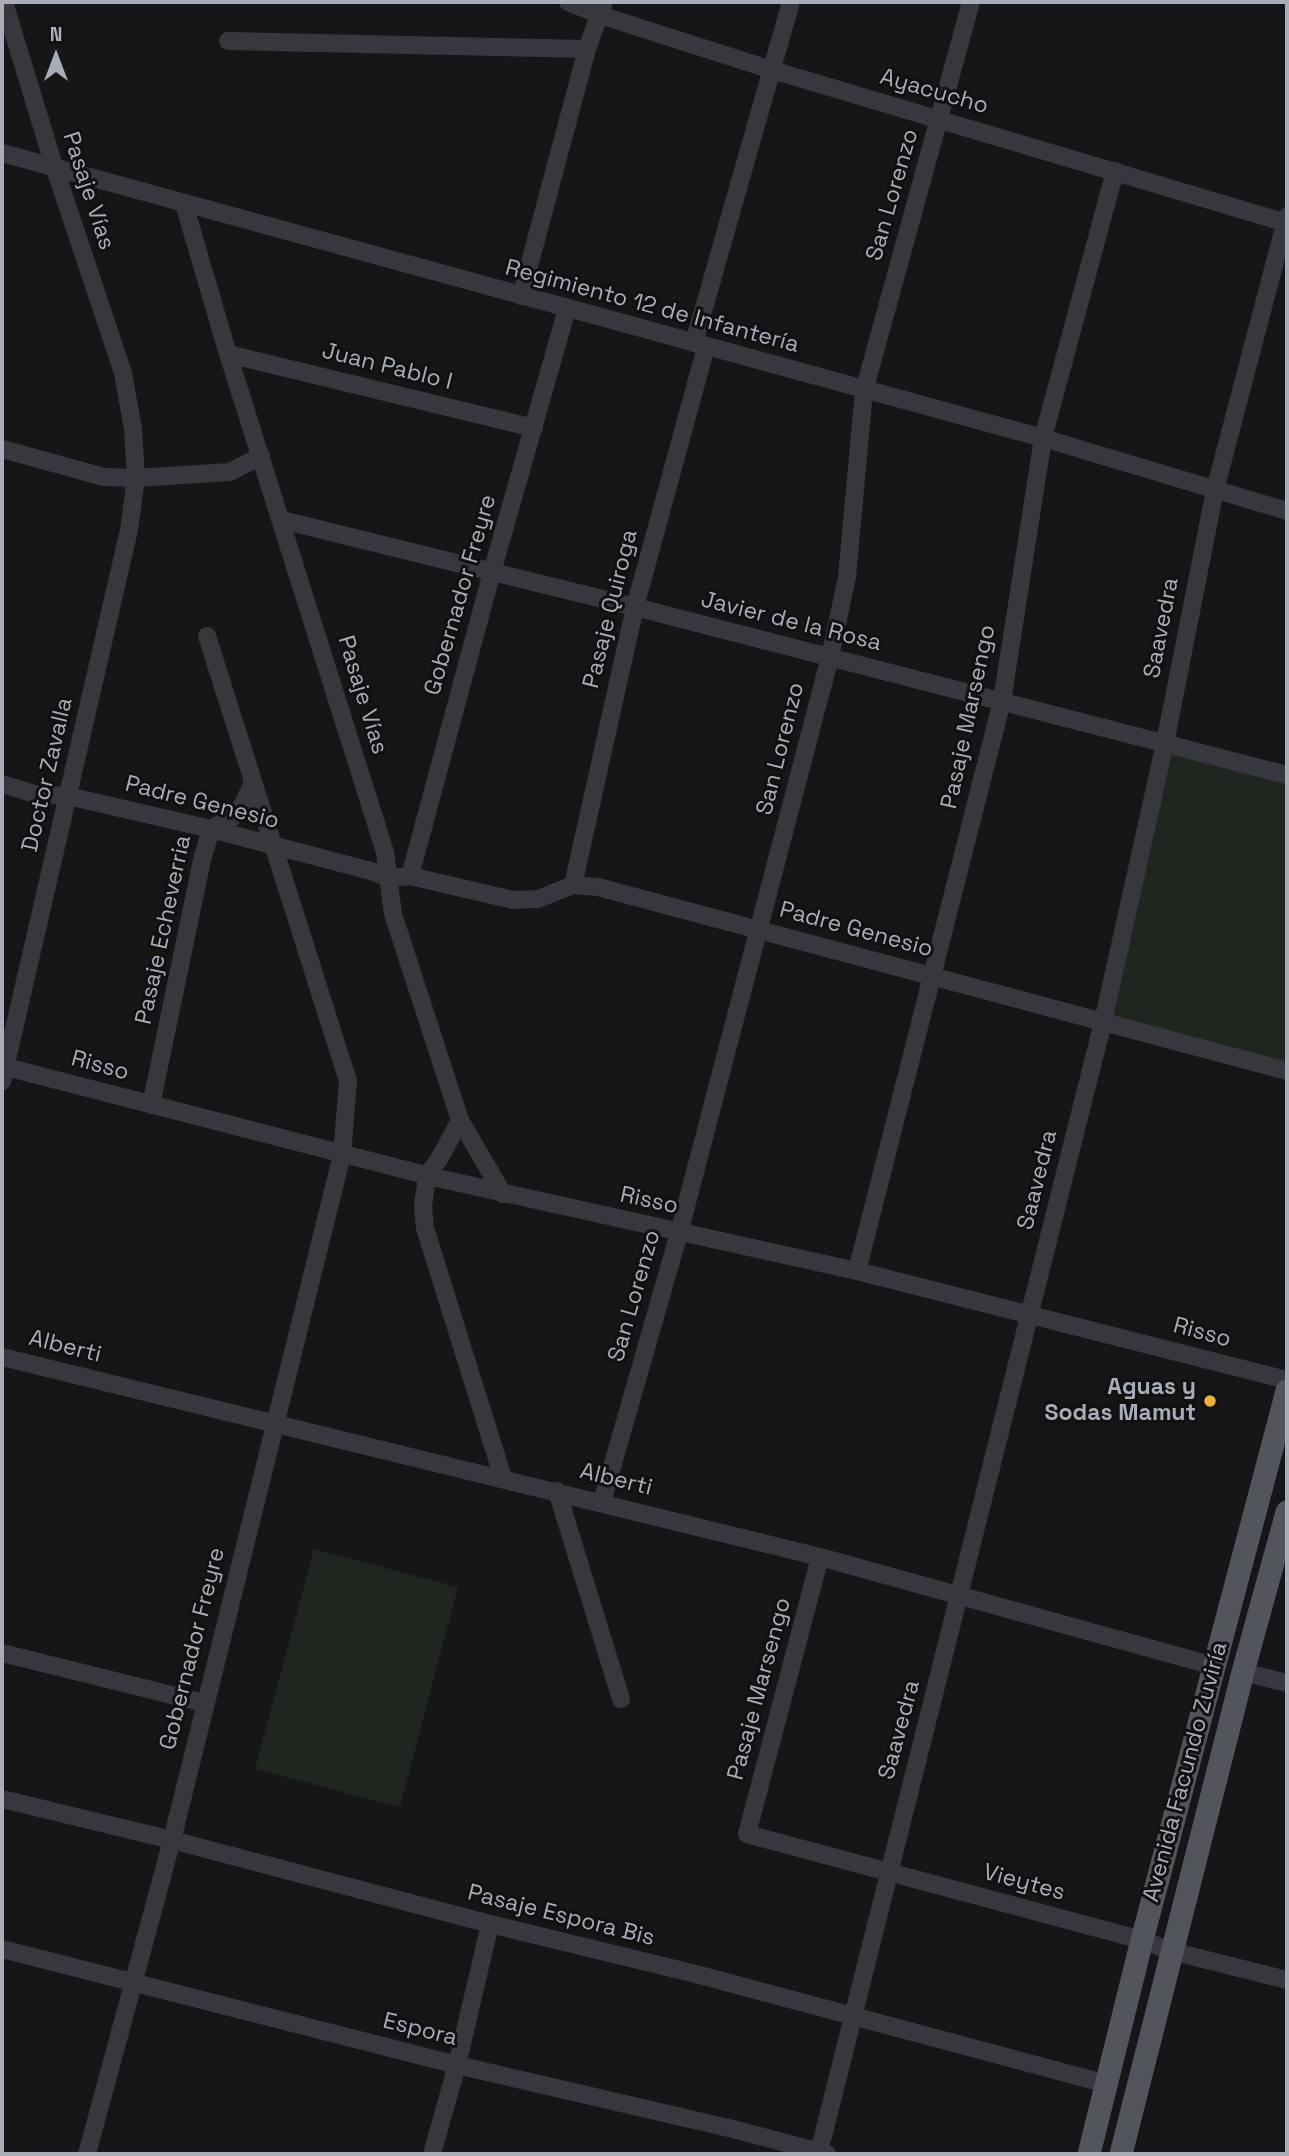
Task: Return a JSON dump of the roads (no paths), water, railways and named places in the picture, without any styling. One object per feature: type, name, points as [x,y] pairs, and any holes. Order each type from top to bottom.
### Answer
[{"type":"main road","name":"Avenida Facundo Zuviría","points":[[1089,2154],[1142,1940],[1287,1391]]},
{"type":"main road","name":"Avenida Facundo Zuviría","points":[[1121,2154],[1243,1672],[1287,1512]]},
{"type":"street","name":"Pasaje Vías","points":[[4,2],[122,373],[133,429],[136,478]]},
{"type":"street","name":"Ayacucho","points":[[568,2],[602,8],[772,70],[1287,221]]},
{"type":"street","name":"Pasaje Quiroga","points":[[573,885],[635,607],[790,2]]},
{"type":"street","name":"San Lorenzo","points":[[602,1502],[679,1233],[830,657],[847,577],[864,391],[971,2]]},
{"type":"street","points":[[521,296],[587,49],[602,8]]},
{"type":"street","points":[[228,41],[587,49]]},
{"type":"street","name":"Regimiento 12 de Infantería","points":[[2,153],[1043,439],[1287,511]]},
{"type":"street","name":"Pasaje Marsengo","points":[[857,1271],[1002,701],[1043,439],[1115,171]]},
{"type":"street","name":"Pasaje Vías","points":[[184,204],[228,354],[386,852],[393,914],[460,1120],[503,1194]]},
{"type":"street","name":"Saavedra","points":[[823,2153],[852,2014],[1103,1022],[1165,743],[1214,490],[1287,221]]},
{"type":"street","name":"Gobernador Freyre","points":[[410,876],[567,309]]},
{"type":"street","name":"Juan Pablo I","points":[[228,354],[534,428]]},
{"type":"street","points":[[2,449],[104,477],[136,478],[230,472],[261,456]]},
{"type":"street","name":"Doctor Zavalla","points":[[3,1071],[128,530],[136,478]]},
{"type":"street","name":"Javier de la Rosa","points":[[282,520],[635,607],[1287,775]]},
{"type":"street","points":[[207,636],[348,1081],[342,1155]]},
{"type":"street","name":"Pasaje Echeverria","points":[[151,1105],[202,860],[211,829],[233,817],[242,806],[253,783]]},
{"type":"street","name":"Padre Genesio","points":[[2,784],[35,794],[68,796],[211,829],[372,871],[389,878]]},
{"type":"street","points":[[389,878],[410,876]]},
{"type":"street","name":"Padre Genesio","points":[[410,876],[513,900],[538,899],[573,885],[598,887],[1287,1071]]},
{"type":"street","name":"Risso","points":[[3,1071],[151,1105],[503,1194],[857,1271],[1287,1380]]},
{"type":"street","points":[[460,1120],[441,1156],[426,1175],[423,1206],[425,1228],[503,1478]]},
{"type":"street","name":"Gobernador Freyre","points":[[87,2154],[172,1840],[342,1155]]},
{"type":"street","name":"Alberti","points":[[2,1357],[820,1556],[1214,1666]]},
{"type":"street","points":[[557,1491],[621,1699]]},
{"type":"street","name":"Pasaje Marsengo","points":[[747,1834],[820,1556]]},
{"type":"street","points":[[2,1653],[204,1703]]},
{"type":"street","points":[[1243,1672],[1287,1683]]},
{"type":"street","name":"Pasaje Espora Bis","points":[[2,1799],[852,2014],[1107,2084]]},
{"type":"street","name":"Vieytes","points":[[747,1834],[1142,1940],[1171,1951],[1287,1980]]},
{"type":"street","points":[[432,2154],[457,2065],[490,1924]]},
{"type":"street","name":"Espora","points":[[2,1949],[457,2065],[733,2129],[823,2153]]},
{"type":"place","name":"Aguas y Sodas Mamut","points":[[1210,1401]]}]
